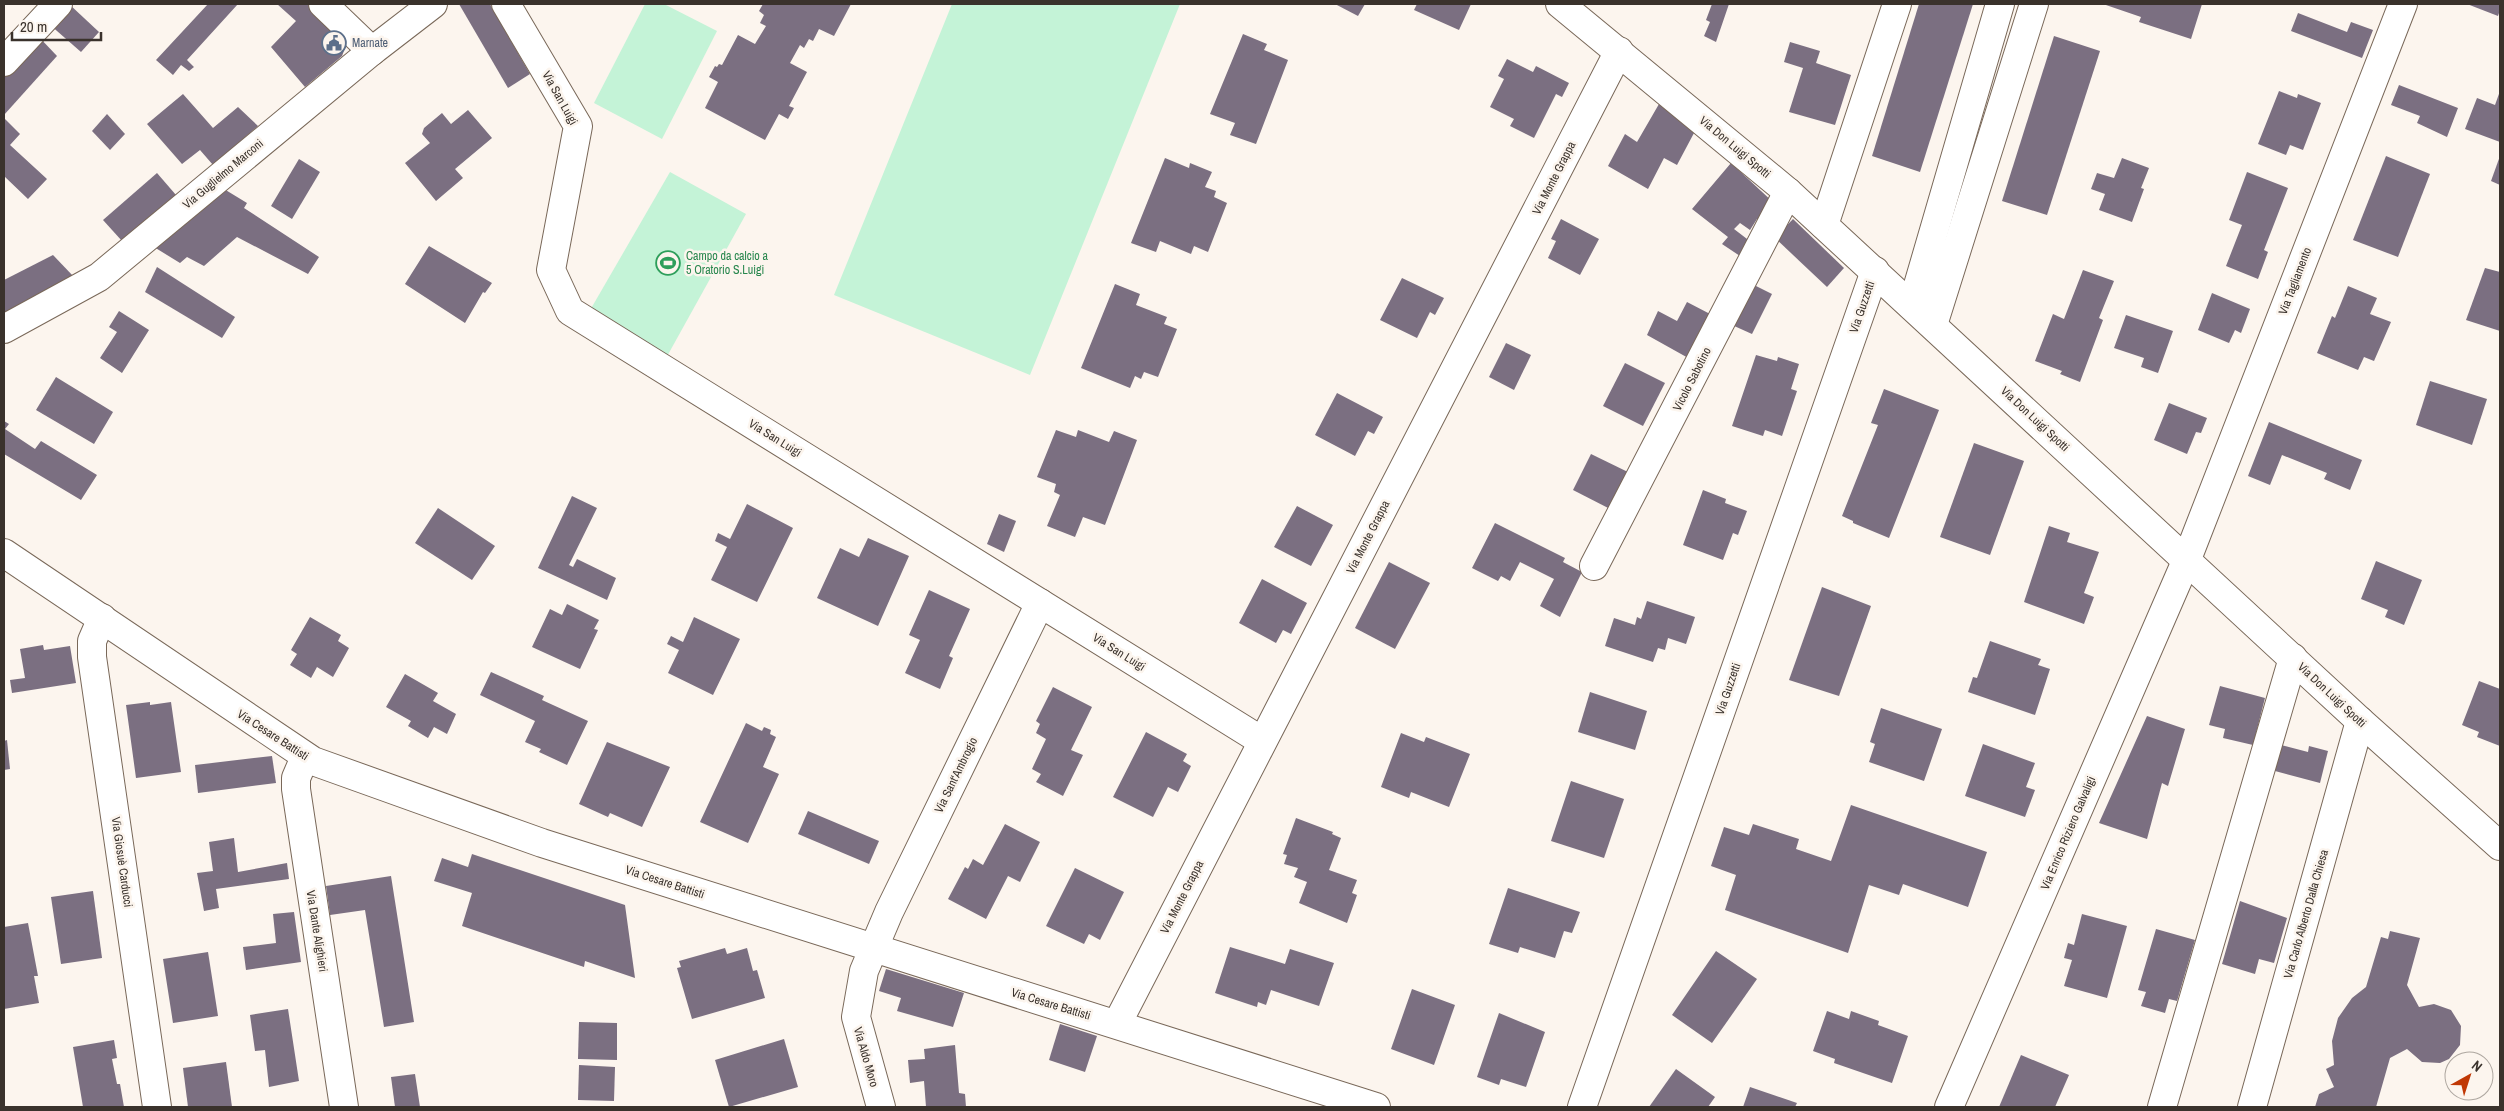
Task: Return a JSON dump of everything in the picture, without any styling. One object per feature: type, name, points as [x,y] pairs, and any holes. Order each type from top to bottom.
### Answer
[{"type":"street","points":[[4,62],[58,4]]},
{"type":"street","points":[[323,4],[372,51]]},
{"type":"street","name":"Via Guglielmo Marconi","points":[[4,329],[99,278],[372,51],[433,4]]},
{"type":"street","name":"Via San Luigi","points":[[506,4],[578,126],[551,270],[570,311],[1262,741]]},
{"type":"street","name":"Via Don Luigi Spotti","points":[[1560,4],[1788,192],[2360,721],[2500,846]]},
{"type":"street","points":[[1824,225],[1897,4]]},
{"type":"street","points":[[1912,306],[2000,4]]},
{"type":"street","points":[[1933,325],[2034,4]]},
{"type":"street","name":"Via Tagliamento","points":[[2187,559],[2403,4]]},
{"type":"street","name":"Via Monte Grappa","points":[[1117,1024],[1619,51]]},
{"type":"street","name":"Vicolo Sabotino","points":[[1594,566],[1788,192]]},
{"type":"street","name":"Via Guzzetti","points":[[1582,1107],[1875,271]]},
{"type":"street","name":"Via Cesare Battisti","points":[[4,553],[305,757],[397,792],[542,842],[1376,1107]]},
{"type":"street","name":"Via Enrico Riziero Galvaligi","points":[[1950,1107],[2187,559]]},
{"type":"street","name":"Via Sant'Ambrogio","points":[[872,948],[1040,602]]},
{"type":"street","name":"Via Giosuè Carducci","points":[[102,618],[92,641],[92,657],[157,1107]]},
{"type":"street","points":[[2162,1107],[2293,658]]},
{"type":"street","name":"Via Carlo Alberto Dalla Chiesa","points":[[2252,1107],[2360,721]]},
{"type":"street","name":"Via Dante Alighieri","points":[[305,757],[296,778],[296,789],[344,1107]]},
{"type":"street","name":"Via Aldo Moro","points":[[872,948],[861,981],[856,1017],[881,1107]]},
{"type":"green space","points":[[645,4],[664,4],[717,31],[662,139],[594,103]]},
{"type":"green space","points":[[952,4],[1180,4],[1030,375],[834,295]]},
{"type":"green space","name":"Campo da calcio a 5 Oratorio S.Luigi","points":[[670,172],[746,214],[665,360],[589,312]]},
{"type":"building","points":[[69,4],[99,32],[81,52],[49,24]]},
{"type":"building","points":[[208,4],[238,4],[187,60],[194,67],[189,71],[181,65],[173,75],[156,60]]},
{"type":"building","points":[[277,4],[317,4],[347,43],[342,56],[305,87],[271,47],[296,21]]},
{"type":"building","points":[[459,4],[490,4],[530,74],[508,88]]},
{"type":"building","points":[[763,4],[851,4],[834,36],[819,29],[813,41],[809,39],[804,48],[800,45],[790,63],[807,72],[789,106],[794,108],[788,119],[779,114],[765,140],[705,108],[718,82],[709,77],[715,66],[722,65],[738,35],[755,44],[766,26],[760,23],[764,15],[759,11]]},
{"type":"building","points":[[1335,4],[1365,4],[1358,16]]},
{"type":"building","points":[[1417,4],[1471,4],[1459,30],[1414,10]]},
{"type":"building","points":[[1712,4],[1729,4],[1716,42],[1704,36],[1710,22],[1706,20]]},
{"type":"building","points":[[1919,4],[1973,4],[1920,172],[1872,156]]},
{"type":"building","points":[[2103,4],[2202,4],[2191,39],[2139,22],[2141,17]]},
{"type":"building","points":[[2467,4],[2500,4],[2500,10],[2498,16]]},
{"type":"building","points":[[2298,13],[2347,32],[2351,22],[2373,30],[2362,58],[2291,31]]},
{"type":"building","points":[[1243,34],[1267,44],[1264,50],[1288,60],[1256,144],[1230,135],[1235,123],[1210,114]]},
{"type":"building","points":[[38,36],[57,56],[4,115],[4,74]]},
{"type":"building","points":[[2054,36],[2100,51],[2047,215],[2002,201]]},
{"type":"building","points":[[1790,42],[1820,51],[1816,63],[1851,75],[1835,125],[1789,112],[1803,68],[1784,62]]},
{"type":"building","points":[[1507,59],[1533,72],[1536,66],[1569,83],[1562,97],[1556,94],[1534,138],[1510,126],[1514,119],[1490,107],[1504,79],[1498,76]]},
{"type":"building","points":[[2399,85],[2458,108],[2447,137],[2417,123],[2420,116],[2391,105]]},
{"type":"building","points":[[2279,91],[2297,98],[2298,94],[2321,103],[2303,150],[2290,145],[2286,155],[2258,144]]},
{"type":"building","points":[[2500,91],[2500,142],[2465,129],[2477,98],[2495,105]]},
{"type":"building","points":[[183,94],[213,128],[238,107],[258,126],[213,165],[200,150],[182,164],[147,124]]},
{"type":"building","points":[[1659,104],[1694,133],[1677,165],[1664,158],[1648,189],[1608,166],[1625,134],[1637,142]]},
{"type":"building","points":[[468,110],[492,138],[455,169],[463,178],[436,201],[405,163],[430,143],[422,134],[424,128],[442,113],[451,124]]},
{"type":"building","points":[[107,114],[125,134],[110,150],[92,131]]},
{"type":"building","points":[[4,118],[20,134],[10,145],[47,179],[28,199],[4,176]]},
{"type":"building","points":[[2386,156],[2430,174],[2398,257],[2353,240]]},
{"type":"building","points":[[2500,156],[2500,185],[2491,181]]},
{"type":"building","points":[[1165,158],[1189,168],[1190,163],[1212,172],[1205,187],[1216,191],[1214,197],[1227,203],[1208,252],[1194,246],[1191,254],[1160,241],[1156,252],[1131,243]]},
{"type":"building","points":[[2122,158],[2149,168],[2141,188],[2144,189],[2132,222],[2099,210],[2105,194],[2091,189],[2097,173],[2114,178]]},
{"type":"building","points":[[299,159],[320,172],[292,219],[271,206]]},
{"type":"building","points":[[1731,163],[1775,204],[1763,225],[1757,219],[1750,230],[1740,223],[1734,229],[1751,242],[1746,260],[1722,244],[1728,237],[1692,209]]},
{"type":"building","points":[[2247,172],[2288,188],[2264,250],[2268,252],[2258,279],[2226,266],[2242,225],[2229,220]]},
{"type":"building","points":[[157,173],[176,195],[122,241],[103,220]]},
{"type":"building","points":[[224,189],[247,203],[244,208],[319,257],[308,274],[237,237],[204,266],[187,257],[180,263],[154,247]]},
{"type":"building","points":[[1561,219],[1599,239],[1580,275],[1548,258],[1556,241],[1551,239]]},
{"type":"building","points":[[1793,219],[1844,268],[1827,287],[1775,238]]},
{"type":"building","points":[[429,246],[492,283],[485,293],[483,292],[465,323],[405,284]]},
{"type":"building","points":[[53,255],[74,277],[4,313],[4,280]]},
{"type":"building","points":[[157,267],[235,317],[222,338],[145,292]]},
{"type":"building","points":[[2485,268],[2500,272],[2500,331],[2466,320]]},
{"type":"building","points":[[2083,270],[2114,281],[2099,318],[2103,320],[2080,382],[2060,374],[2062,371],[2035,361],[2053,314],[2064,319]]},
{"type":"building","points":[[1402,278],[1444,298],[1435,315],[1430,312],[1417,338],[1380,320]]},
{"type":"building","points":[[1115,284],[1140,294],[1136,305],[1167,317],[1164,324],[1177,329],[1158,377],[1144,372],[1141,379],[1135,376],[1130,388],[1081,368]]},
{"type":"building","points":[[1752,284],[1772,294],[1752,334],[1732,325]]},
{"type":"building","points":[[2348,286],[2377,298],[2370,314],[2391,322],[2374,361],[2364,357],[2358,370],[2317,353],[2332,316],[2335,318]]},
{"type":"building","points":[[2212,293],[2250,309],[2241,333],[2235,330],[2229,343],[2198,330]]},
{"type":"building","points":[[1687,302],[1712,315],[1690,359],[1647,335],[1658,311],[1677,321]]},
{"type":"building","points":[[119,311],[149,330],[122,373],[100,358],[117,332],[109,327]]},
{"type":"building","points":[[2126,315],[2173,331],[2158,373],[2141,367],[2144,358],[2114,348]]},
{"type":"building","points":[[1506,343],[1531,355],[1514,390],[1489,377]]},
{"type":"building","points":[[1756,355],[1777,361],[1778,357],[1799,364],[1791,389],[1797,391],[1782,436],[1765,430],[1763,436],[1732,426]]},
{"type":"building","points":[[1625,363],[1665,383],[1643,426],[1603,406]]},
{"type":"building","points":[[56,377],[113,412],[94,444],[36,410]]},
{"type":"building","points":[[2430,381],[2487,399],[2472,445],[2416,425]]},
{"type":"building","points":[[1884,389],[1939,410],[1889,538],[1853,523],[1853,521],[1842,516],[1878,425],[1871,423]]},
{"type":"building","points":[[1337,393],[1383,417],[1374,434],[1368,431],[1355,456],[1315,435]]},
{"type":"building","points":[[2169,403],[2207,418],[2201,433],[2196,432],[2187,454],[2154,440]]},
{"type":"building","points":[[4,421],[9,424],[5,429],[35,449],[41,441],[97,475],[81,500],[4,454]]},
{"type":"building","points":[[2269,422],[2362,460],[2350,490],[2324,479],[2327,473],[2282,455],[2270,485],[2248,476]]},
{"type":"building","points":[[1056,430],[1076,437],[1078,430],[1109,442],[1114,431],[1137,440],[1105,525],[1083,517],[1075,537],[1047,526],[1060,495],[1054,492],[1056,484],[1037,477]]},
{"type":"building","points":[[1974,443],[2024,461],[1990,555],[1940,537]]},
{"type":"building","points":[[1591,454],[1632,474],[1614,511],[1573,490]]},
{"type":"building","points":[[1703,490],[1726,499],[1725,503],[1747,511],[1738,535],[1733,533],[1723,560],[1683,545]]},
{"type":"building","points":[[572,496],[597,508],[569,565],[573,567],[577,559],[616,578],[607,600],[538,568]]},
{"type":"building","points":[[747,504],[793,528],[757,602],[711,580],[727,547],[715,541],[718,533],[730,539]]},
{"type":"building","points":[[1297,506],[1333,525],[1311,566],[1274,547]]},
{"type":"building","points":[[438,508],[495,546],[472,580],[415,543]]},
{"type":"building","points":[[999,514],[1016,521],[1004,552],[987,544]]},
{"type":"building","points":[[1495,523],[1565,558],[1563,562],[1582,572],[1560,617],[1540,606],[1554,579],[1520,562],[1510,581],[1501,576],[1498,581],[1472,568]]},
{"type":"building","points":[[2049,526],[2070,533],[2067,542],[2099,552],[2084,593],[2094,597],[2084,624],[2024,602]]},
{"type":"building","points":[[868,538],[909,556],[878,626],[817,598],[840,548],[859,557]]},
{"type":"building","points":[[2376,561],[2422,580],[2404,625],[2385,617],[2388,610],[2361,599]]},
{"type":"building","points":[[1389,562],[1430,583],[1395,649],[1355,628]]},
{"type":"building","points":[[1262,579],[1307,603],[1291,634],[1283,630],[1276,643],[1239,623]]},
{"type":"building","points":[[1822,587],[1871,606],[1839,696],[1789,680]]},
{"type":"building","points":[[929,590],[970,609],[949,656],[953,658],[940,689],[905,673],[920,640],[909,635]]},
{"type":"building","points":[[1647,601],[1695,617],[1686,644],[1668,638],[1665,650],[1658,648],[1653,662],[1605,646],[1614,618],[1635,625],[1637,617],[1641,619]]},
{"type":"building","points":[[567,604],[599,620],[594,629],[598,630],[580,669],[532,647],[550,609],[562,615]]},
{"type":"building","points":[[310,617],[341,635],[338,641],[349,648],[333,677],[317,667],[311,678],[290,665],[297,654],[291,650]]},
{"type":"building","points":[[694,617],[740,639],[713,695],[668,673],[679,650],[667,644],[671,636],[683,642]]},
{"type":"building","points":[[1990,641],[2041,659],[2038,665],[2050,669],[2035,715],[1968,692],[1973,677],[1977,678]]},
{"type":"building","points":[[43,645],[44,650],[70,646],[76,683],[12,693],[10,680],[25,678],[20,649]]},
{"type":"building","points":[[491,672],[544,696],[542,700],[588,721],[567,765],[539,752],[541,749],[525,742],[535,721],[480,695]]},
{"type":"building","points":[[405,674],[438,693],[433,701],[456,714],[447,734],[434,727],[428,738],[408,726],[411,721],[386,707]]},
{"type":"building","points":[[2479,681],[2500,689],[2500,746],[2477,737],[2479,732],[2462,725]]},
{"type":"building","points":[[2220,686],[2265,698],[2253,745],[2223,738],[2225,729],[2209,725]]},
{"type":"building","points":[[1053,687],[1092,707],[1071,750],[1083,755],[1063,796],[1036,782],[1041,774],[1032,769],[1046,739],[1036,733],[1040,724],[1036,721]]},
{"type":"building","points":[[1590,692],[1647,711],[1635,750],[1578,732]]},
{"type":"building","points":[[150,702],[150,705],[171,702],[181,772],[136,778],[126,705]]},
{"type":"building","points":[[1881,708],[1942,729],[1924,781],[1869,762],[1875,744],[1870,742]]},
{"type":"building","points":[[2147,716],[2185,729],[2168,786],[2162,783],[2147,839],[2099,823]]},
{"type":"building","points":[[746,723],[762,731],[764,727],[771,730],[770,734],[776,737],[763,767],[779,774],[748,843],[700,822]]},
{"type":"building","points":[[1146,732],[1187,754],[1183,761],[1191,766],[1178,792],[1168,787],[1153,817],[1113,797]]},
{"type":"building","points":[[1401,733],[1424,742],[1426,737],[1470,754],[1449,807],[1411,792],[1409,798],[1381,787]]},
{"type":"building","points":[[7,740],[10,769],[4,770],[4,741]]},
{"type":"building","points":[[607,742],[670,767],[642,827],[610,813],[608,817],[579,804]]},
{"type":"building","points":[[1983,744],[2035,763],[2026,787],[2035,790],[2025,817],[1965,796]]},
{"type":"building","points":[[2281,745],[2308,752],[2309,746],[2328,751],[2320,783],[2275,771]]},
{"type":"building","points":[[272,756],[276,783],[198,793],[195,765]]},
{"type":"building","points":[[1571,781],[1624,799],[1604,858],[1551,841]]},
{"type":"building","points":[[1851,805],[1987,852],[1968,907],[1903,884],[1899,895],[1869,885],[1848,953],[1725,910],[1736,875],[1711,866],[1724,827],[1749,835],[1753,824],[1799,839],[1796,849],[1831,861]]},
{"type":"building","points":[[808,811],[879,841],[869,864],[798,834]]},
{"type":"building","points":[[1296,818],[1333,832],[1332,834],[1341,838],[1329,870],[1357,880],[1352,893],[1357,895],[1347,923],[1299,903],[1307,882],[1294,877],[1298,868],[1284,864],[1287,855],[1283,854]]},
{"type":"building","points":[[1005,824],[1040,842],[1020,882],[1008,876],[986,919],[948,899],[965,867],[968,869],[973,859],[983,865]]},
{"type":"building","points":[[234,838],[238,872],[287,863],[289,879],[216,889],[219,908],[204,911],[197,873],[213,871],[209,842]]},
{"type":"building","points":[[472,854],[625,905],[635,978],[585,961],[584,967],[462,926],[472,893],[434,881],[442,858],[468,867]]},
{"type":"building","points":[[1075,868],[1124,892],[1100,940],[1089,934],[1084,944],[1046,926]]},
{"type":"building","points":[[391,876],[414,1022],[384,1027],[365,910],[330,915],[326,886]]},
{"type":"building","points":[[1508,888],[1580,912],[1572,933],[1564,931],[1555,958],[1520,947],[1518,953],[1489,944]]},
{"type":"building","points":[[93,891],[102,958],[61,964],[51,897]]},
{"type":"building","points":[[2240,901],[2287,918],[2274,963],[2259,959],[2255,974],[2222,964]]},
{"type":"building","points":[[294,912],[301,962],[246,970],[243,947],[276,943],[273,914]]},
{"type":"building","points":[[2082,914],[2127,926],[2107,998],[2064,986],[2072,960],[2064,958],[2068,943],[2074,945]]},
{"type":"building","points":[[28,923],[38,976],[34,976],[39,1003],[4,1009],[4,927]]},
{"type":"building","points":[[2156,929],[2195,940],[2177,1001],[2169,999],[2165,1013],[2141,1006],[2146,992],[2138,990]]},
{"type":"building","points":[[2390,931],[2420,938],[2407,985],[2419,1007],[2434,1004],[2451,1010],[2461,1026],[2460,1045],[2455,1051],[2444,1051],[2444,1061],[2440,1063],[2422,1062],[2407,1049],[2390,1058],[2376,1107],[2315,1107],[2319,1094],[2334,1087],[2326,1069],[2334,1065],[2332,1041],[2338,1018],[2352,998],[2366,987],[2381,937],[2388,939]]},
{"type":"building","points":[[1230,947],[1285,964],[1290,949],[1334,963],[1319,1006],[1271,990],[1266,1005],[1258,1002],[1257,1007],[1215,993]]},
{"type":"building","points":[[725,948],[727,954],[747,948],[753,971],[757,970],[765,998],[692,1019],[677,968],[681,967],[679,961]]},
{"type":"building","points":[[1716,951],[1757,979],[1712,1043],[1672,1015]]},
{"type":"building","points":[[208,952],[218,1016],[173,1023],[163,959]]},
{"type":"building","points":[[886,969],[964,993],[953,1027],[897,1011],[901,998],[879,991]]},
{"type":"building","points":[[1412,989],[1455,1005],[1434,1065],[1391,1049]]},
{"type":"building","points":[[288,1009],[299,1081],[269,1087],[265,1050],[255,1051],[250,1015]]},
{"type":"building","points":[[1827,1011],[1849,1019],[1851,1011],[1879,1021],[1878,1025],[1908,1036],[1892,1083],[1834,1063],[1835,1059],[1813,1051]]},
{"type":"building","points":[[1499,1013],[1545,1032],[1526,1087],[1501,1079],[1499,1085],[1477,1077]]},
{"type":"building","points":[[579,1022],[617,1023],[617,1060],[578,1059]]},
{"type":"building","points":[[1060,1024],[1097,1036],[1085,1072],[1049,1060]]},
{"type":"building","points":[[784,1039],[798,1087],[729,1107],[715,1060]]},
{"type":"building","points":[[114,1040],[117,1058],[112,1059],[117,1084],[120,1084],[124,1107],[83,1107],[73,1047]]},
{"type":"building","points":[[955,1045],[959,1093],[965,1094],[966,1107],[926,1107],[924,1081],[910,1083],[908,1060],[925,1059],[924,1049]]},
{"type":"building","points":[[2021,1055],[2069,1075],[2055,1107],[1999,1107]]},
{"type":"building","points":[[226,1062],[232,1107],[188,1107],[183,1068]]},
{"type":"building","points":[[579,1065],[615,1067],[614,1101],[578,1100]]},
{"type":"building","points":[[1676,1069],[1715,1097],[1708,1107],[1649,1107]]},
{"type":"building","points":[[415,1074],[420,1107],[395,1107],[391,1077]]},
{"type":"building","points":[[1750,1087],[1797,1103],[1795,1107],[1743,1107]]},
{"type":"place","name":"Marnate","points":[[334,43]]},
{"type":"place","name":"Campo da calcio a 5 Oratorio S.Luigi","points":[[668,263]]}]
